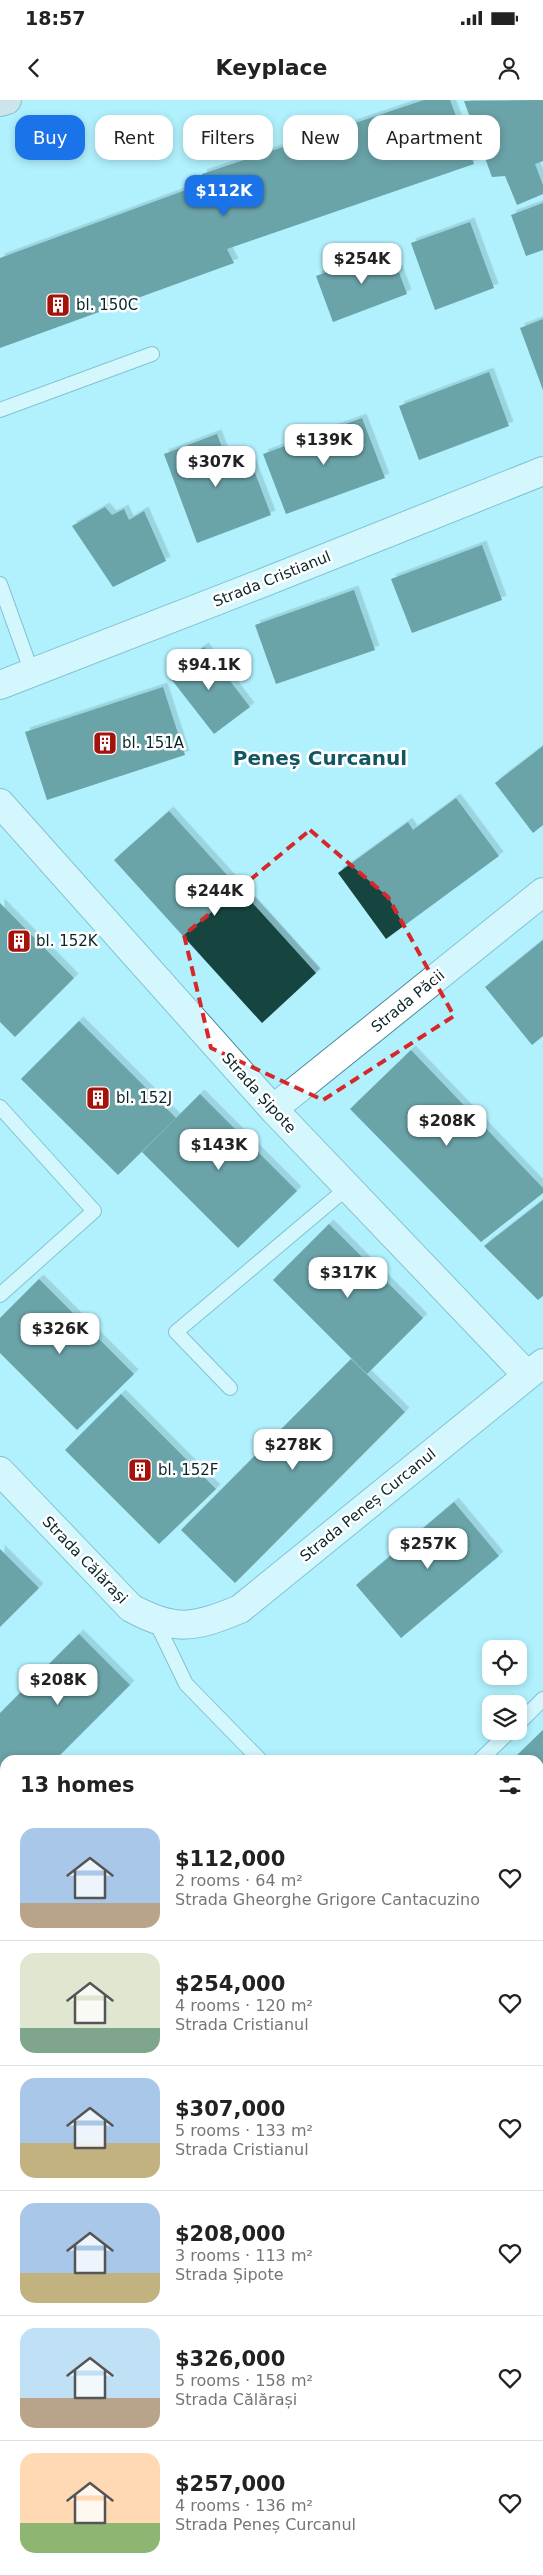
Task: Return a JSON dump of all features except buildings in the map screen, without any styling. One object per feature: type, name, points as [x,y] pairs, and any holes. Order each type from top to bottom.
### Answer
[{"type":"main road","points":[[0,102],[7,100]]},
{"type":"street","name":"Strada Cristianul","points":[[0,685],[543,470]]},
{"type":"street","name":"Strada Șipote","points":[[0,803],[273,1109],[347,1188],[535,1369]]},
{"type":"street","name":"Strada Păcii","points":[[273,1109],[543,892]]},
{"type":"street","name":"Strada Peneș Curcanul","points":[[183,1627],[213,1621],[240,1609],[535,1369]]},
{"type":"street","name":"Strada Călărași","points":[[0,1471],[131,1608],[154,1620],[183,1627]]},
{"type":"lane","points":[[0,410],[152,354]]},
{"type":"lane","points":[[0,584],[32,673]]},
{"type":"lane","points":[[0,1107],[94,1211],[0,1295]]},
{"type":"lane","points":[[230,1388],[176,1332],[347,1188]]},
{"type":"lane","points":[[154,1620],[186,1684],[255,1755]]},
{"type":"lane","points":[[527,1715],[543,1699]]},
{"type":"lane","points":[[485,1755],[501,1740]]},
{"type":"highlighted area","points":[[310,830],[388,897],[454,1016],[323,1100],[211,1048],[184,935]]},
{"type":"place","name":"bl. 150C","points":[[58,305]]},
{"type":"place","name":"bl. 151A","points":[[105,743]]},
{"type":"place","name":"bl. 152K","points":[[19,941]]},
{"type":"place","name":"bl. 152J","points":[[98,1098]]},
{"type":"place","name":"bl. 152F","points":[[140,1470]]},
{"type":"district","name":"Peneș Curcanul","points":[[320,758]]}]
